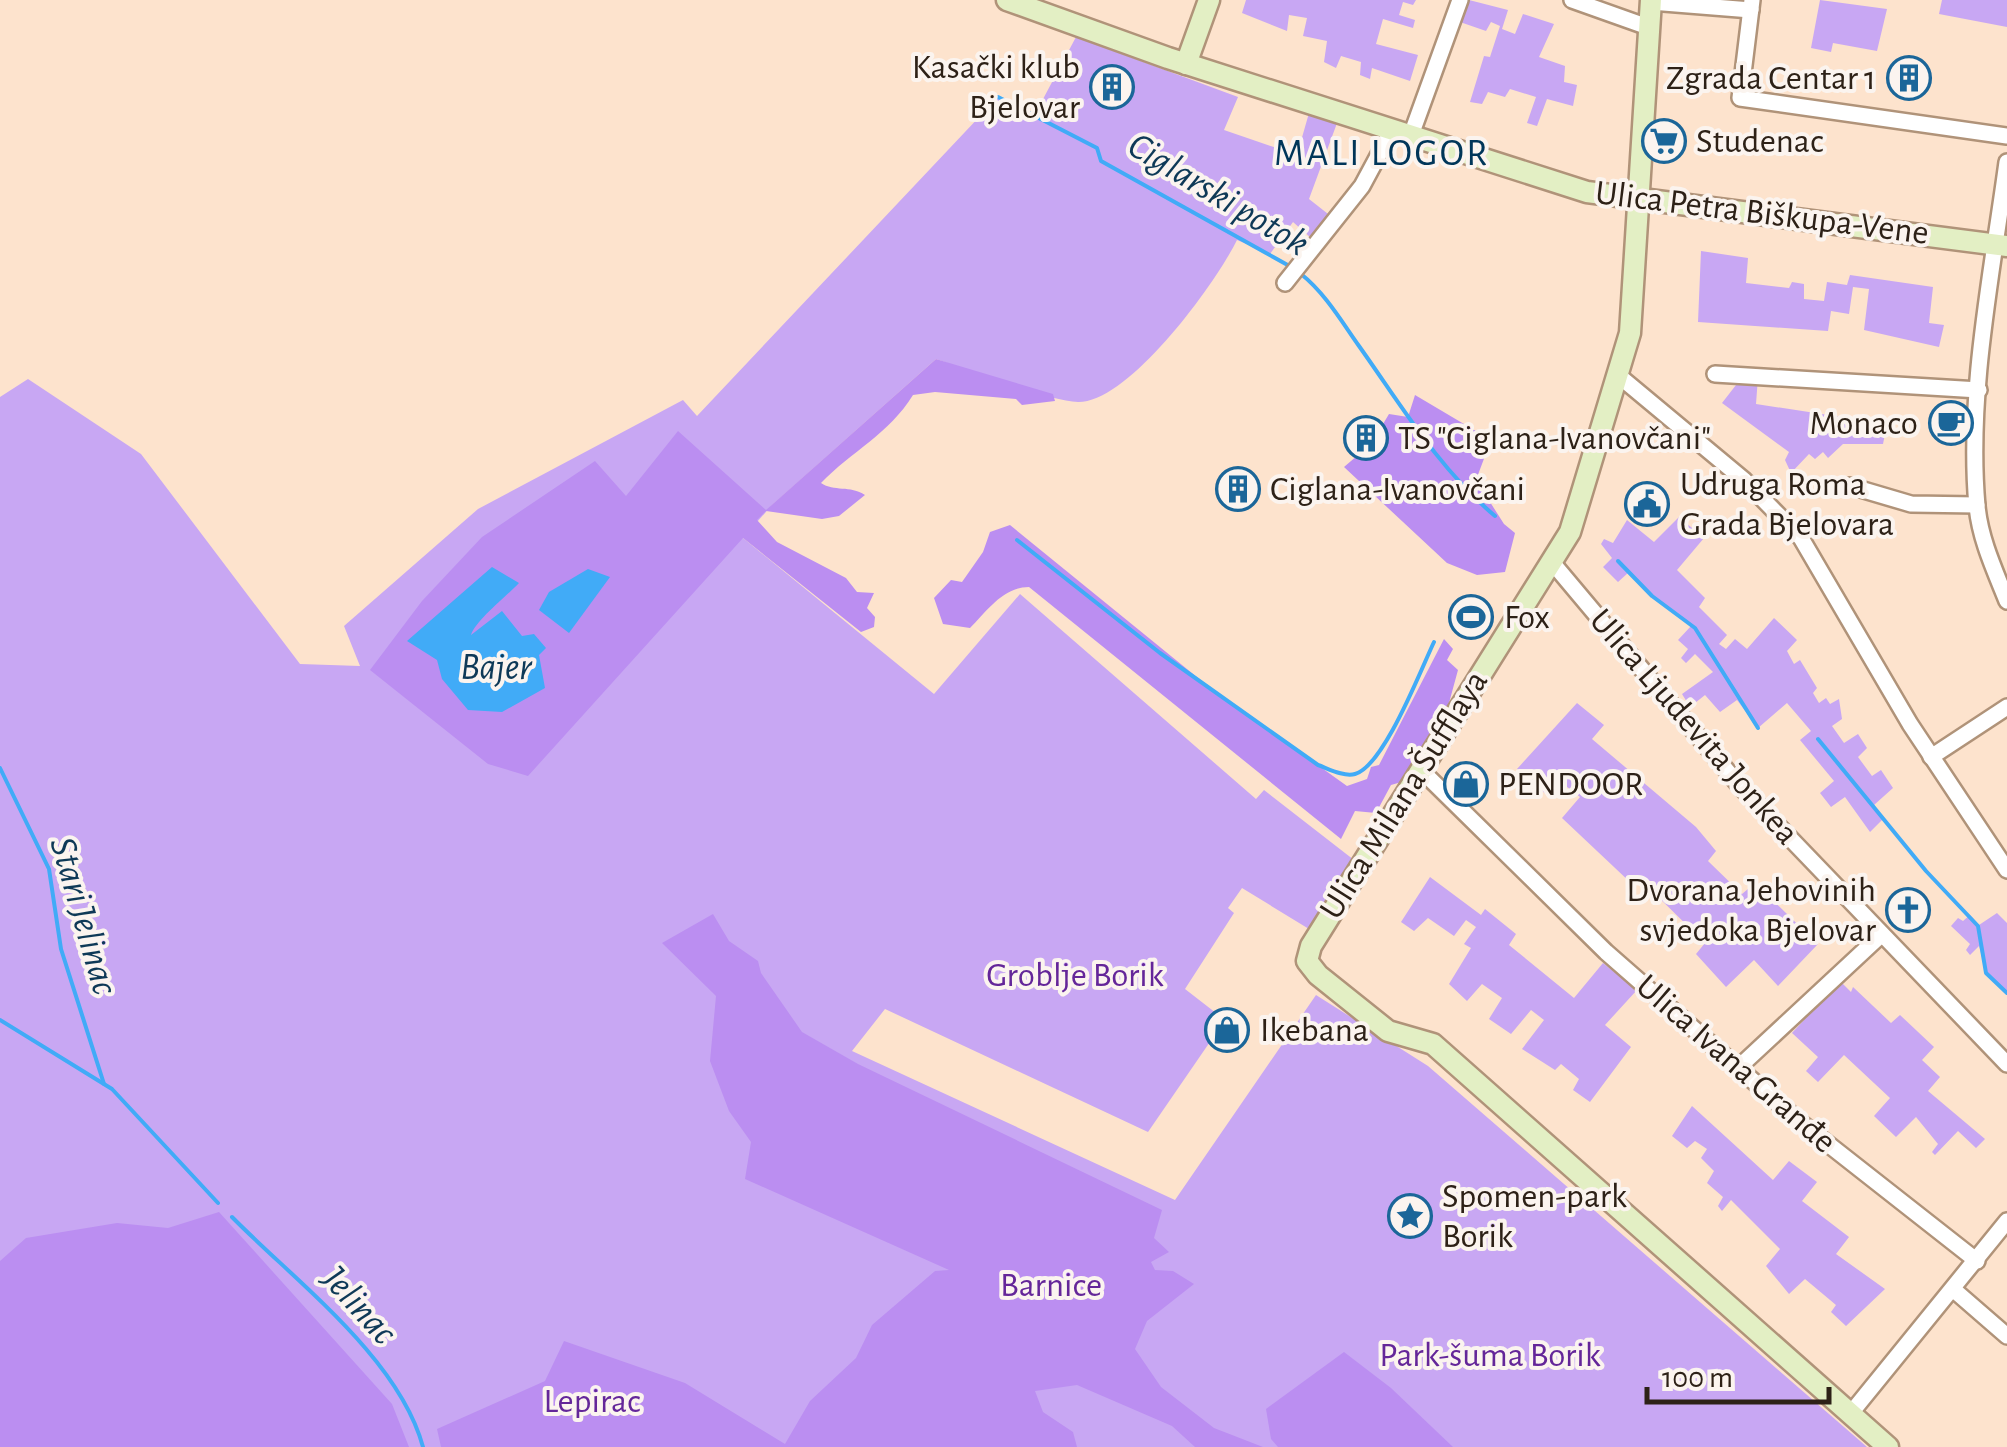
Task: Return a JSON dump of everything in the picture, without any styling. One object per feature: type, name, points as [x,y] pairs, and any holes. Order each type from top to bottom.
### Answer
[{"type":"street","name":"Ulica Petra Biškupa-Vene","points":[[1007,0],[1400,135],[1586,192],[2001,245]]},
{"type":"street","points":[[1186,64],[1209,0]]},
{"type":"street","points":[[1285,283],[1400,135],[1460,0]]},
{"type":"street","points":[[1572,0],[1648,27]]},
{"type":"street","points":[[1651,1],[1751,5],[1740,98],[2007,136]]},
{"type":"street","name":"Ulica Milana Šufflaya","points":[[1651,1],[1630,333],[1570,532],[1311,946],[1307,960],[1318,975],[1388,1031],[1432,1044],[1851,1413]]},
{"type":"street","points":[[2007,162],[2001,245],[1979,390],[1977,505],[1984,538],[2007,601]]},
{"type":"street","points":[[1715,374],[1979,390]]},
{"type":"street","points":[[1619,376],[1744,480],[1801,538],[1930,756],[2007,870]]},
{"type":"street","points":[[1850,486],[1875,497],[1911,504],[1977,505]]},
{"type":"street","name":"Ulica Ljudevita Jonkea","points":[[1551,561],[1738,785],[2007,1064]]},
{"type":"street","points":[[1930,756],[2007,707]]},
{"type":"street","name":"Ulica Ivana Granđe","points":[[1420,769],[1606,952],[1800,1122],[1977,1261]]},
{"type":"street","points":[[1738,1068],[1881,934]]},
{"type":"street","points":[[1888,1447],[1851,1413],[2007,1220]]},
{"type":"street","points":[[1954,1290],[2007,1336]]},
{"type":"green space","points":[[1246,0],[1416,0],[1413,5],[1403,2],[1399,15],[1415,20],[1413,28],[1383,19],[1376,44],[1418,55],[1410,81],[1372,68],[1370,79],[1360,75],[1361,62],[1341,56],[1336,68],[1324,62],[1327,41],[1303,36],[1307,18],[1289,15],[1287,31],[1242,13]]},
{"type":"green space","points":[[1469,0],[1508,10],[1502,29],[1515,34],[1523,14],[1554,24],[1539,57],[1565,66],[1564,82],[1577,85],[1573,106],[1547,99],[1537,126],[1527,123],[1536,97],[1510,89],[1505,97],[1488,92],[1482,104],[1470,102],[1484,56],[1490,57],[1500,26],[1491,22],[1486,31],[1460,22]]},
{"type":"green space","points":[[1820,0],[1887,9],[1877,51],[1833,43],[1831,52],[1811,48]]},
{"type":"green space","points":[[1942,0],[2007,0],[2007,27],[1939,14]]},
{"type":"green space","points":[[1076,37],[1238,97],[1224,130],[1297,155],[1311,106],[1340,115],[1309,199],[1337,221],[1319,245],[1293,222],[1270,254],[1237,240],[1169,338],[1145,363],[1099,397],[1078,402],[1064,400],[936,359],[772,505],[743,538],[934,694],[1020,594],[1256,799],[1264,790],[1354,860],[1309,929],[1242,888],[1228,908],[1234,913],[1185,989],[1225,1020],[1148,1132],[885,1009],[852,1051],[1175,1200],[1316,995],[1428,1066],[1867,1447],[0,1447],[0,397],[28,379],[141,454],[300,664],[360,666],[344,626],[478,509],[683,400],[697,416],[998,97],[1034,116]]},
{"type":"green space","points":[[1701,251],[1748,258],[1746,283],[1789,288],[1792,282],[1804,284],[1804,299],[1824,301],[1827,282],[1847,285],[1850,275],[1933,287],[1929,323],[1944,325],[1939,347],[1864,330],[1869,289],[1853,287],[1849,314],[1831,311],[1828,331],[1698,322]]},
{"type":"green space","points":[[936,359],[1053,394],[1055,401],[1022,405],[1016,399],[935,392],[913,395],[882,432],[821,483],[865,495],[839,516],[822,519],[766,511],[757,520],[777,542],[846,578],[857,592],[874,593],[867,608],[875,617],[874,627],[861,632],[743,538],[528,776],[488,764],[370,670],[422,601],[482,537],[595,461],[626,496],[678,431],[766,510]]},
{"type":"green space","points":[[1743,376],[1758,377],[1756,404],[1887,424],[1883,444],[1843,444],[1828,458],[1823,452],[1815,459],[1809,454],[1791,473],[1785,460],[1789,452],[1722,403]]},
{"type":"green space","points":[[1415,395],[1491,440],[1476,480],[1504,524],[1515,533],[1505,572],[1477,575],[1447,563],[1344,467],[1371,444],[1389,414],[1408,417]]},
{"type":"green space","points":[[1679,517],[1704,538],[1677,570],[1705,598],[1699,607],[1727,635],[1719,644],[1726,649],[1735,639],[1747,649],[1774,618],[1797,640],[1787,651],[1794,664],[1800,660],[1817,688],[1813,693],[1819,703],[1826,698],[1830,704],[1839,699],[1842,719],[1832,726],[1844,743],[1858,734],[1867,748],[1858,757],[1872,776],[1881,770],[1893,788],[1874,805],[1884,818],[1870,832],[1845,797],[1831,807],[1820,793],[1834,781],[1800,740],[1811,731],[1787,703],[1758,728],[1737,700],[1720,712],[1705,695],[1690,707],[1682,694],[1713,672],[1695,654],[1686,663],[1681,658],[1688,649],[1678,640],[1692,625],[1652,596],[1629,572],[1618,582],[1603,567],[1612,558],[1601,544],[1604,539],[1613,543],[1627,520],[1654,542]]},
{"type":"green space","points":[[1010,525],[1214,691],[1347,786],[1367,779],[1371,767],[1379,765],[1444,639],[1453,649],[1447,660],[1458,670],[1449,703],[1405,781],[1391,785],[1376,813],[1355,811],[1341,839],[1029,587],[1003,595],[970,628],[943,624],[934,598],[951,580],[962,582],[983,552],[990,532]]},
{"type":"green space","points":[[1577,703],[1604,725],[1592,739],[1696,827],[1716,851],[1708,861],[1742,894],[1755,883],[1818,944],[1778,986],[1754,960],[1726,987],[1696,954],[1705,943],[1637,877],[1632,884],[1562,818],[1580,797],[1562,783],[1548,796],[1517,769]]},
{"type":"green space","points":[[1430,877],[1481,915],[1485,909],[1516,934],[1509,945],[1574,998],[1603,963],[1637,990],[1605,1025],[1631,1047],[1590,1102],[1573,1090],[1579,1079],[1561,1064],[1555,1070],[1522,1049],[1544,1020],[1531,1010],[1511,1034],[1489,1019],[1502,998],[1482,984],[1467,1001],[1449,984],[1471,948],[1464,944],[1476,927],[1466,920],[1454,936],[1428,918],[1414,931],[1401,922]]},
{"type":"green space","points":[[1997,913],[2007,923],[2007,993],[1986,973],[1979,946],[1970,955],[1966,950],[1970,944],[1951,926],[1958,918],[1963,921],[1970,915],[1979,925]]},
{"type":"green space","name":"Barnice","points":[[713,914],[729,941],[758,961],[761,973],[802,1032],[858,1064],[1162,1210],[1154,1238],[1169,1252],[1151,1262],[1155,1270],[1173,1271],[1194,1284],[1147,1321],[1135,1349],[1161,1387],[1214,1428],[1263,1447],[1195,1447],[1172,1426],[1077,1385],[1035,1391],[1043,1412],[1073,1432],[1077,1447],[441,1447],[437,1429],[545,1381],[564,1341],[685,1383],[785,1444],[810,1401],[856,1358],[872,1325],[935,1271],[949,1270],[745,1179],[751,1142],[729,1111],[710,1061],[716,996],[662,943]]},
{"type":"green space","points":[[1840,981],[1851,992],[1853,987],[1891,1023],[1900,1015],[1934,1047],[1922,1060],[1940,1077],[1928,1091],[1985,1139],[1976,1148],[1958,1131],[1935,1155],[1932,1152],[1938,1144],[1916,1117],[1896,1137],[1874,1116],[1890,1098],[1844,1055],[1818,1082],[1806,1071],[1818,1057],[1792,1033]]},
{"type":"green space","points":[[1692,1106],[1773,1180],[1789,1161],[1817,1182],[1802,1201],[1849,1237],[1836,1254],[1885,1289],[1846,1326],[1831,1312],[1836,1305],[1805,1279],[1789,1294],[1766,1266],[1780,1249],[1731,1200],[1722,1211],[1718,1206],[1723,1197],[1707,1183],[1714,1171],[1701,1158],[1707,1149],[1695,1141],[1687,1148],[1672,1136]]},
{"type":"green space","points":[[219,1212],[392,1404],[409,1447],[0,1447],[0,1261],[26,1238],[117,1223],[168,1228]]},
{"type":"green space","points":[[1344,1352],[1391,1388],[1453,1447],[1278,1447],[1271,1439],[1266,1409]]},
{"type":"water","name":"Bajer","points":[[492,567],[519,583],[471,635],[502,611],[522,636],[534,634],[546,648],[539,655],[545,688],[502,712],[468,710],[442,679],[437,660],[407,641]]},
{"type":"water","points":[[588,569],[610,577],[569,633],[539,610],[549,592]]},
{"type":"waterway","name":"Ciglarski potok","points":[[998,97],[1097,148],[1101,161],[1293,268]]},
{"type":"waterway","name":"Ciglarski potok","points":[[1301,274],[1333,308],[1438,457],[1495,516]]},
{"type":"waterway","points":[[1017,540],[1160,653],[1318,765],[1341,774],[1355,774],[1378,754],[1434,642]]},
{"type":"waterway","name":"Ciglarski potok","points":[[1618,561],[1652,596],[1695,628],[1758,728]]},
{"type":"waterway","name":"Ciglarski potok","points":[[1818,739],[1926,871],[1978,926],[1986,973],[2007,993]]},
{"type":"waterway","name":"Stari Jelinac","points":[[0,768],[49,869],[61,949],[104,1084]]},
{"type":"waterway","name":"Jelinac","points":[[0,1020],[112,1089],[218,1203]]},
{"type":"waterway","name":"Jelinac","points":[[232,1217],[369,1352],[410,1414],[423,1447]]},
{"type":"place","name":"Zgrada Centar 1","points":[[1909,78]]},
{"type":"place","name":"Kasački klub Bjelovar","points":[[1112,87]]},
{"type":"place","name":"Studenac","points":[[1664,141]]},
{"type":"place","name":"Monaco","points":[[1951,423]]},
{"type":"place","name":"TS \"Ciglana-Ivanovčani\"","points":[[1366,438]]},
{"type":"place","name":"Ciglana-Ivanovčani","points":[[1238,489]]},
{"type":"place","name":"Udruga Roma Grada Bjelovara","points":[[1647,504]]},
{"type":"place","name":"Fox","points":[[1471,617]]},
{"type":"place","name":"PENDOOR","points":[[1466,784]]},
{"type":"place","name":"Dvorana Jehovinih svjedoka Bjelovar","points":[[1908,910]]},
{"type":"place","name":"Ikebana","points":[[1227,1030]]},
{"type":"place","name":"Spomen-park Borik","points":[[1410,1216]]},
{"type":"district","name":"MALI LOGOR","points":[[1382,154]]},
{"type":"park label","name":"Groblje Borik","points":[[1075,975]]},
{"type":"park label","name":"Park-šuma Borik","points":[[1490,1355]]},
{"type":"park label","name":"Lepirac","points":[[592,1401]]}]
